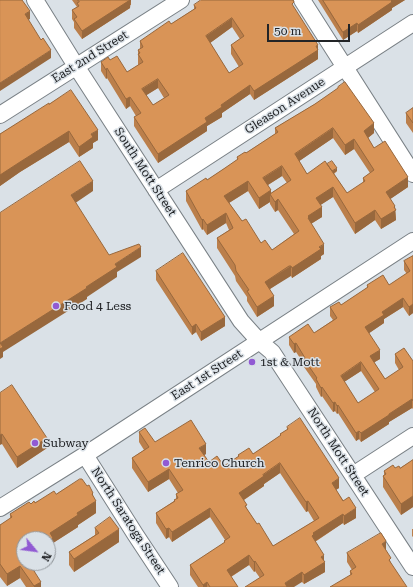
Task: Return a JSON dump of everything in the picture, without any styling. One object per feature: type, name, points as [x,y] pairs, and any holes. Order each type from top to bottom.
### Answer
[{"type":"street","name":"South Mott Street","points":[[35,0],[241,321],[259,341]]},
{"type":"street","name":"East 2nd Street","points":[[0,115],[181,0]]},
{"type":"street","points":[[302,0],[413,174]]},
{"type":"street","name":"Gleason Avenue","points":[[156,190],[413,23]]},
{"type":"street","name":"East 1st Street","points":[[0,508],[85,455],[413,241]]},
{"type":"street","name":"North Mott Street","points":[[259,341],[272,352],[413,567]]},
{"type":"street","points":[[353,475],[413,436]]},
{"type":"street","name":"North Saratoga Street","points":[[85,455],[170,587]]},
{"type":"building","points":[[0,0],[22,0],[30,11],[25,14],[41,40],[43,38],[51,50],[0,83]]},
{"type":"building","points":[[78,0],[130,0],[82,31],[74,19],[77,17],[72,10],[79,6],[77,3],[79,2]]},
{"type":"building","points":[[201,0],[293,0],[294,2],[292,4],[318,45],[316,46],[318,50],[254,91],[250,85],[205,118],[207,122],[158,154],[134,117],[141,113],[130,97],[126,99],[107,68],[106,70],[101,62],[108,57],[110,60],[117,56],[127,72],[143,62],[138,54],[140,53],[138,50],[143,47],[140,41],[169,21],[171,24],[196,8],[194,5]],"holes":[[[232,18],[244,36],[231,45],[243,64],[229,73],[206,36]],[[158,79],[169,95],[153,105],[142,89]]]},
{"type":"building","points":[[323,0],[392,0],[392,2],[358,25],[357,23],[343,32]]},
{"type":"building","points":[[345,82],[374,123],[364,131],[374,148],[385,141],[408,177],[386,192],[396,210],[381,219],[375,210],[355,223],[333,187],[316,198],[322,207],[308,216],[308,218],[324,244],[319,247],[321,249],[292,268],[289,266],[265,282],[274,296],[257,307],[247,291],[249,290],[236,271],[235,265],[217,238],[233,228],[226,213],[207,225],[203,219],[202,220],[186,191],[206,178],[207,180],[238,159],[237,157],[245,152],[246,153],[278,132],[275,128],[315,104]],"holes":[[[333,128],[345,145],[354,139],[374,170],[363,178],[365,181],[347,193],[325,161],[307,174],[295,154]],[[282,166],[291,180],[270,194],[275,202],[278,199],[299,231],[272,250],[265,240],[261,243],[246,219],[242,221],[224,196],[248,181],[259,198],[271,190],[263,178]]]},
{"type":"building","points":[[71,90],[98,130],[91,134],[93,137],[79,147],[69,131],[0,175],[0,134]]},
{"type":"building","points":[[413,108],[413,123],[406,113]]},
{"type":"building","points":[[80,161],[93,181],[71,195],[109,255],[139,244],[141,247],[115,264],[117,267],[86,287],[87,288],[0,343],[0,213]]},
{"type":"building","points":[[332,161],[337,168],[332,171],[327,164]]},
{"type":"building","points":[[183,253],[225,317],[201,332],[196,324],[192,327],[156,271]]},
{"type":"building","points":[[413,256],[413,304],[409,307],[403,298],[382,312],[384,315],[365,327],[380,350],[370,356],[385,379],[403,367],[395,354],[404,348],[413,361],[413,401],[412,399],[361,433],[359,431],[356,433],[338,405],[337,406],[335,402],[333,403],[322,387],[321,388],[316,379],[317,378],[304,359],[305,358],[296,343],[294,344],[289,337],[308,324],[314,333],[337,318],[330,307],[339,302],[341,305],[383,275],[389,285],[410,271],[404,261]],"holes":[[[361,362],[379,389],[358,403],[341,376]]]},
{"type":"building","points":[[12,385],[47,438],[17,457],[2,434],[0,435],[0,393]]},
{"type":"building","points":[[300,418],[339,478],[332,483],[343,501],[349,497],[356,508],[344,516],[343,514],[313,533],[314,534],[312,536],[324,555],[321,557],[325,562],[304,575],[302,572],[285,583],[287,587],[245,587],[264,575],[249,555],[227,570],[238,587],[210,587],[207,582],[203,585],[190,565],[225,542],[224,541],[230,537],[210,508],[172,532],[169,528],[166,529],[156,513],[175,501],[174,500],[178,498],[176,494],[183,490],[169,469],[148,482],[132,458],[149,447],[139,432],[145,428],[155,442],[191,420],[206,444],[199,448],[209,462],[217,456],[224,466],[249,448],[253,454],[281,435],[280,434],[288,429],[287,427]],"holes":[[[280,463],[306,502],[308,501],[319,518],[273,546],[259,523],[257,524],[245,506],[247,505],[239,493]]]},
{"type":"building","points":[[413,460],[413,496],[401,504],[383,476],[386,474],[384,471],[393,465],[395,468],[399,466],[400,468]]},
{"type":"building","points":[[82,479],[87,486],[89,485],[96,501],[53,531],[16,531],[16,568],[7,574],[0,564],[0,525],[12,517],[10,514],[29,502],[31,504],[34,501],[35,503],[54,491],[56,494]]},
{"type":"building","points":[[110,517],[119,529],[74,559],[69,552],[99,533],[95,528]]},
{"type":"building","points":[[381,533],[386,541],[382,544],[391,558],[389,560],[407,587],[330,587],[352,574],[350,571],[356,567],[347,553]]},
{"type":"building","points":[[24,571],[34,571],[41,582],[34,586]]},
{"type":"place","name":"Food 4 Less","points":[[56,306]]},
{"type":"place","name":"1st & Mott","points":[[252,362]]},
{"type":"place","name":"Subway","points":[[35,443]]},
{"type":"place","name":"Tenrico Church","points":[[166,463]]}]
